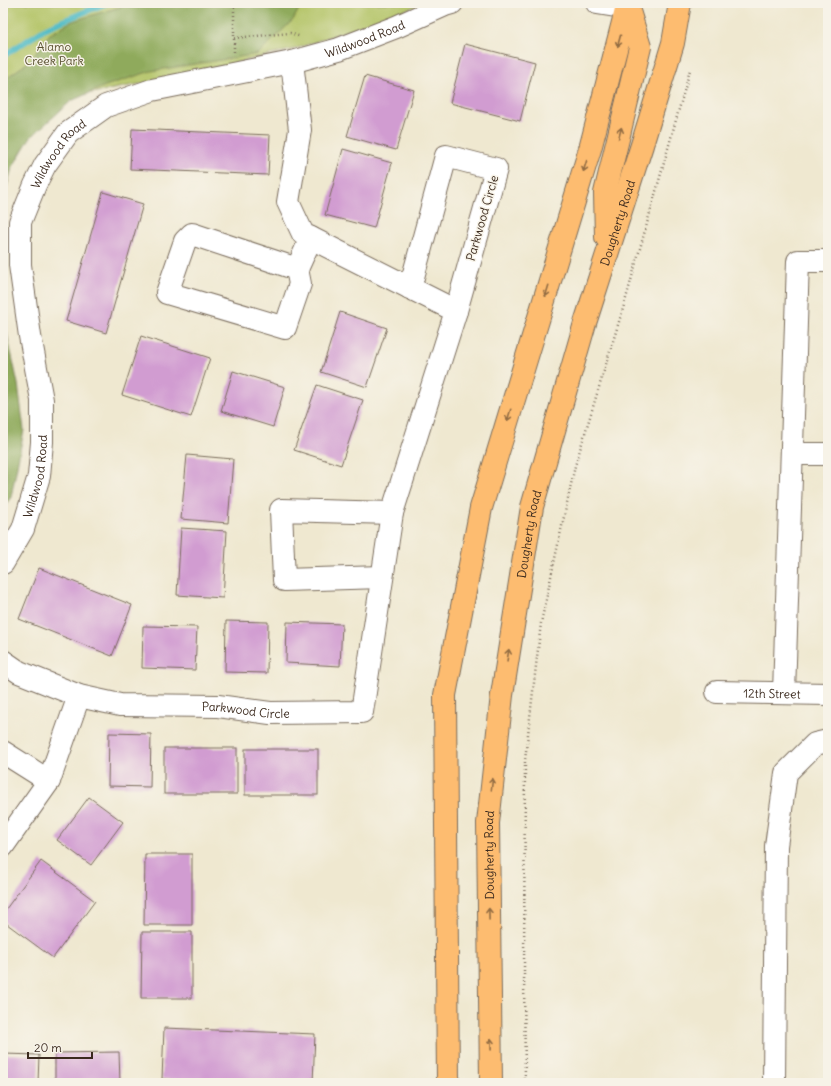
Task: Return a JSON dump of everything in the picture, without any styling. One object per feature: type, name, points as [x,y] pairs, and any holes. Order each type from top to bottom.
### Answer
[{"type":"main road","name":"Dougherty Road","points":[[491,1083],[488,823],[502,694],[532,507],[585,323],[673,43],[680,3]]},
{"type":"main road","points":[[607,254],[605,193],[640,47],[628,5]]},
{"type":"main road","points":[[448,1083],[445,695],[481,508],[590,149],[628,5]]},
{"type":"street","name":"Wildwood Road","points":[[3,563],[23,529],[39,476],[42,442],[42,400],[20,265],[20,222],[45,165],[68,133],[106,106],[152,90],[292,62],[339,49],[452,3]]},
{"type":"street","points":[[597,3],[628,5]]},
{"type":"street","points":[[292,62],[300,130],[288,202],[303,234],[456,311]]},
{"type":"street","name":"Parkwood Circle","points":[[3,661],[19,672],[79,696],[120,705],[218,706],[270,713],[362,712],[392,513],[456,311],[496,169],[446,156],[410,288]]},
{"type":"street","points":[[297,269],[192,234],[185,241],[167,293],[284,328],[300,284],[297,269],[311,238]]},
{"type":"street","points":[[784,694],[798,261],[828,261]]},
{"type":"street","points":[[792,454],[828,454]]},
{"type":"street","points":[[382,577],[284,580],[281,510],[392,513]]},
{"type":"street","name":"12th Street","points":[[717,692],[828,694]]},
{"type":"street","points":[[3,846],[49,781],[79,696]]},
{"type":"street","points":[[774,1083],[776,846],[786,773],[815,744],[828,741]]},
{"type":"street","points":[[3,752],[49,781]]},
{"type":"path","points":[[234,3],[235,74]]},
{"type":"path","points":[[525,1083],[525,760],[541,623],[575,466],[625,302],[690,69]]},
{"type":"green space","name":"Alamo Creek Park","points":[[3,3],[425,3],[295,49],[166,79],[76,96],[3,127]]},
{"type":"green space","name":"Alamo Creek Park","points":[[133,3],[302,3],[293,20],[258,54],[151,71],[105,86],[71,101],[30,138],[12,168],[3,200],[3,77],[6,78],[30,61],[49,35],[70,22]]},
{"type":"green space","points":[[3,315],[18,384],[24,430],[11,497],[3,509]]},
{"type":"building","points":[[465,44],[535,62],[520,121],[450,103]]},
{"type":"building","points":[[365,76],[414,90],[396,150],[347,136]]},
{"type":"building","points":[[132,129],[270,135],[268,175],[130,169]]},
{"type":"building","points":[[343,149],[392,163],[374,228],[325,215]]},
{"type":"building","points":[[103,192],[143,204],[106,333],[66,321]]},
{"type":"building","points":[[340,312],[387,328],[367,387],[321,372]]},
{"type":"building","points":[[141,336],[210,358],[191,417],[122,395]]},
{"type":"building","points":[[233,371],[285,387],[273,427],[221,411]]},
{"type":"building","points":[[317,385],[363,400],[341,465],[294,450]]},
{"type":"building","points":[[187,455],[233,459],[228,523],[181,519]]},
{"type":"building","points":[[181,528],[227,531],[223,598],[177,595]]},
{"type":"building","points":[[39,568],[132,605],[112,656],[19,619]]},
{"type":"building","points":[[226,621],[268,622],[267,673],[225,672]]},
{"type":"building","points":[[287,622],[342,624],[340,666],[286,663]]},
{"type":"building","points":[[143,626],[197,627],[195,670],[142,668]]},
{"type":"building","points":[[109,733],[151,734],[150,787],[108,786]]},
{"type":"building","points":[[164,748],[237,748],[237,794],[164,794]]},
{"type":"building","points":[[245,749],[318,749],[318,795],[245,795]]},
{"type":"building","points":[[89,797],[123,822],[91,865],[57,840]]},
{"type":"building","points":[[145,854],[192,854],[192,925],[144,925]]},
{"type":"building","points":[[41,861],[95,901],[53,958],[3,921],[3,913]]},
{"type":"building","points":[[142,932],[192,932],[192,998],[141,998]]},
{"type":"building","points":[[164,1028],[315,1034],[313,1083],[256,1083],[162,1079]]},
{"type":"building","points":[[119,1052],[120,1083],[55,1083],[55,1053]]},
{"type":"building","points":[[3,1054],[39,1055],[38,1083],[3,1083]]},
{"type":"waterway","points":[[3,56],[50,26],[107,3]]}]
